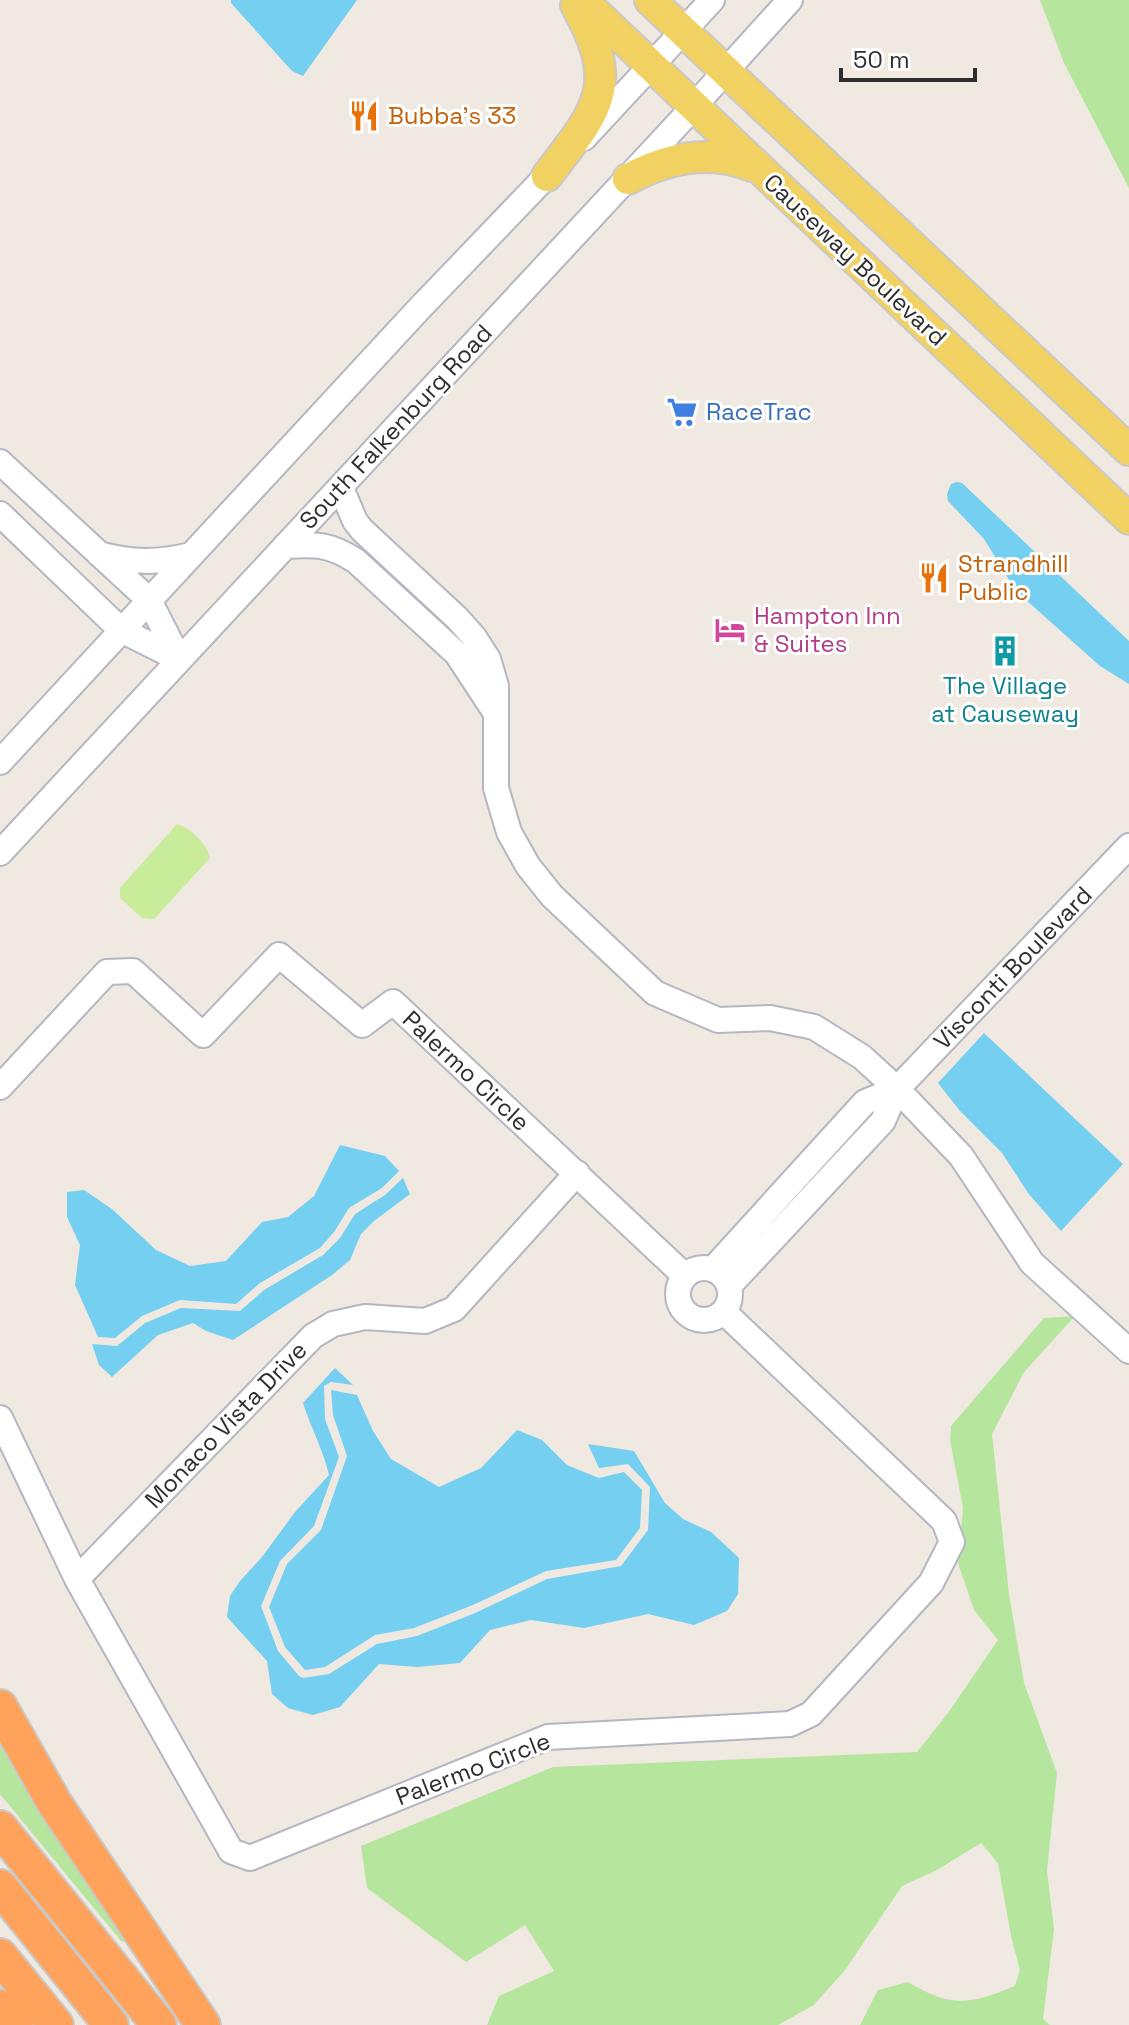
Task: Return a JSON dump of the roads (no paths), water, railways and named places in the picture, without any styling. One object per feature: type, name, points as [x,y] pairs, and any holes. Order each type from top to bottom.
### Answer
[{"type":"highway","points":[[0,1707],[55,1804],[203,2025]]},
{"type":"highway","points":[[0,1828],[159,2025]]},
{"type":"highway","points":[[0,1887],[111,2025]]},
{"type":"highway","points":[[0,1956],[56,2025]]},
{"type":"highway","points":[[0,2007],[16,2025]]},
{"type":"main road","points":[[547,176],[587,122],[602,81],[597,48],[573,0]]},
{"type":"main road","name":"Causeway Boulevard","points":[[582,0],[1129,519]]},
{"type":"main road","name":"Causeway Boulevard","points":[[650,0],[1129,450]]},
{"type":"main road","points":[[628,179],[660,164],[696,157],[723,158],[758,169]]},
{"type":"street","points":[[0,762],[547,176],[653,67],[712,0]]},
{"type":"street","name":"South Falkenburg Road","points":[[0,853],[628,179],[790,0]]},
{"type":"street","points":[[0,462],[149,600],[179,659]]},
{"type":"street","points":[[341,488],[362,530],[457,618],[488,659],[496,686],[498,717],[496,788],[515,844],[552,896],[655,993],[718,1020],[770,1018],[814,1027],[862,1057],[961,1156],[1032,1263],[1129,1351]]},
{"type":"street","points":[[0,514],[121,630],[179,659]]},
{"type":"street","points":[[285,546],[318,544],[339,550],[356,561],[457,654],[498,717]]},
{"type":"street","points":[[98,554],[135,562],[191,555]]},
{"type":"street","name":"Visconti Boulevard","points":[[721,1278],[883,1121],[897,1089],[1129,846]]},
{"type":"street","name":"Palermo Circle","points":[[0,1087],[107,972],[133,971],[203,1035],[279,955],[362,1025],[393,1002],[685,1276]]},
{"type":"street","name":"Monaco Vista Drive","points":[[77,1579],[313,1336],[333,1324],[365,1317],[425,1321],[454,1309],[577,1173]]},
{"type":"street","points":[[695,1269],[721,1278],[729,1304],[724,1312],[706,1321],[689,1315],[678,1301],[678,1292],[685,1276],[695,1269]]},
{"type":"street","name":"Palermo Circle","points":[[0,1418],[77,1579],[231,1851],[250,1858],[548,1737],[790,1724],[811,1714],[931,1583],[952,1542],[944,1521],[724,1312]]},
{"type":"water","points":[[231,0],[357,0],[303,76],[292,71]]},
{"type":"water","points":[[962,483],[1129,641],[1129,684],[1100,666],[1016,591],[984,539],[948,501],[951,484]]},
{"type":"water","points":[[984,1033],[1123,1164],[1061,1231],[1028,1193],[1002,1153],[960,1111],[938,1083]]},
{"type":"water","points":[[340,1145],[385,1156],[399,1171],[382,1188],[349,1208],[320,1248],[260,1283],[236,1304],[180,1300],[142,1316],[115,1338],[98,1337],[75,1285],[80,1245],[67,1217],[67,1192],[84,1190],[112,1209],[156,1250],[190,1266],[226,1261],[262,1222],[288,1217],[314,1196]]},
{"type":"water","points":[[403,1178],[410,1194],[361,1234],[350,1260],[233,1340],[193,1323],[158,1335],[112,1377],[99,1365],[92,1344],[117,1346],[145,1323],[181,1308],[240,1311],[264,1290],[323,1255],[340,1238],[355,1214],[385,1195]]},
{"type":"water","points":[[335,1368],[353,1385],[331,1382],[324,1386],[325,1419],[339,1457],[314,1526],[280,1561],[261,1606],[278,1651],[299,1676],[329,1674],[377,1644],[417,1636],[547,1579],[621,1566],[648,1530],[650,1487],[628,1464],[599,1468],[588,1444],[634,1451],[665,1503],[683,1519],[711,1532],[739,1558],[738,1594],[727,1611],[694,1625],[648,1614],[584,1628],[531,1620],[490,1630],[460,1663],[417,1667],[379,1664],[340,1707],[313,1715],[288,1708],[272,1694],[267,1661],[227,1617],[230,1596],[240,1581],[329,1475],[303,1403]]},
{"type":"water","points":[[331,1390],[357,1395],[373,1431],[391,1459],[439,1487],[481,1468],[517,1430],[542,1440],[567,1465],[599,1478],[624,1472],[642,1490],[640,1528],[616,1560],[546,1571],[414,1628],[375,1635],[325,1667],[305,1670],[285,1647],[269,1607],[287,1564],[321,1530],[347,1456],[333,1415]]},
{"type":"place","name":"Bubba's 33","points":[[364,116]]},
{"type":"place","name":"RaceTrac","points":[[682,412]]},
{"type":"place","name":"Strandhill Public","points":[[934,578]]},
{"type":"place","name":"Hampton Inn & Suites","points":[[730,630]]},
{"type":"place","name":"The Village at Causeway","points":[[1005,651]]}]
